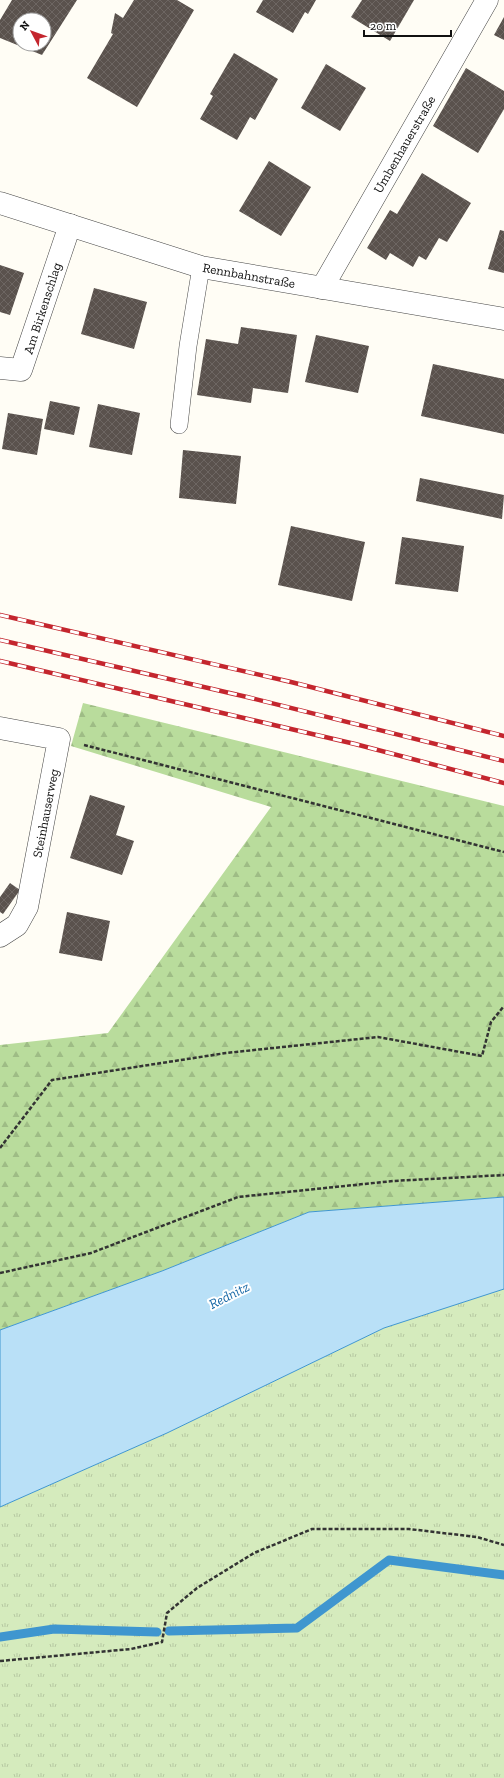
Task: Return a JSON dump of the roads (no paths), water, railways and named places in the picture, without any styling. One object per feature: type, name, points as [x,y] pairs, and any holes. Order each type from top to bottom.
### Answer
[{"type":"street","name":"Umbenhauerstraße","points":[[322,288],[487,0]]},
{"type":"street","name":"Rennbahnstraße","points":[[0,203],[201,267],[504,319]]},
{"type":"street","name":"Am Birkenschlag","points":[[0,368],[21,370],[70,225]]},
{"type":"street","name":"Steinhauserweg","points":[[0,728],[59,739],[27,907],[17,925],[0,936]]},
{"type":"lane","points":[[179,424],[188,346],[201,267]]},
{"type":"water","name":"Rednitz","points":[[504,1197],[504,1289],[384,1328],[167,1433],[0,1507],[0,1330],[162,1271],[309,1212]]},
{"type":"waterway","points":[[169,1631],[297,1628],[389,1560],[504,1575]]},
{"type":"waterway","points":[[0,1637],[54,1629],[157,1632]]},
{"type":"railway","points":[[0,615],[291,682],[504,736]]},
{"type":"railway","points":[[0,640],[247,697],[504,761]]},
{"type":"railway","points":[[0,661],[355,744],[504,783]]}]
